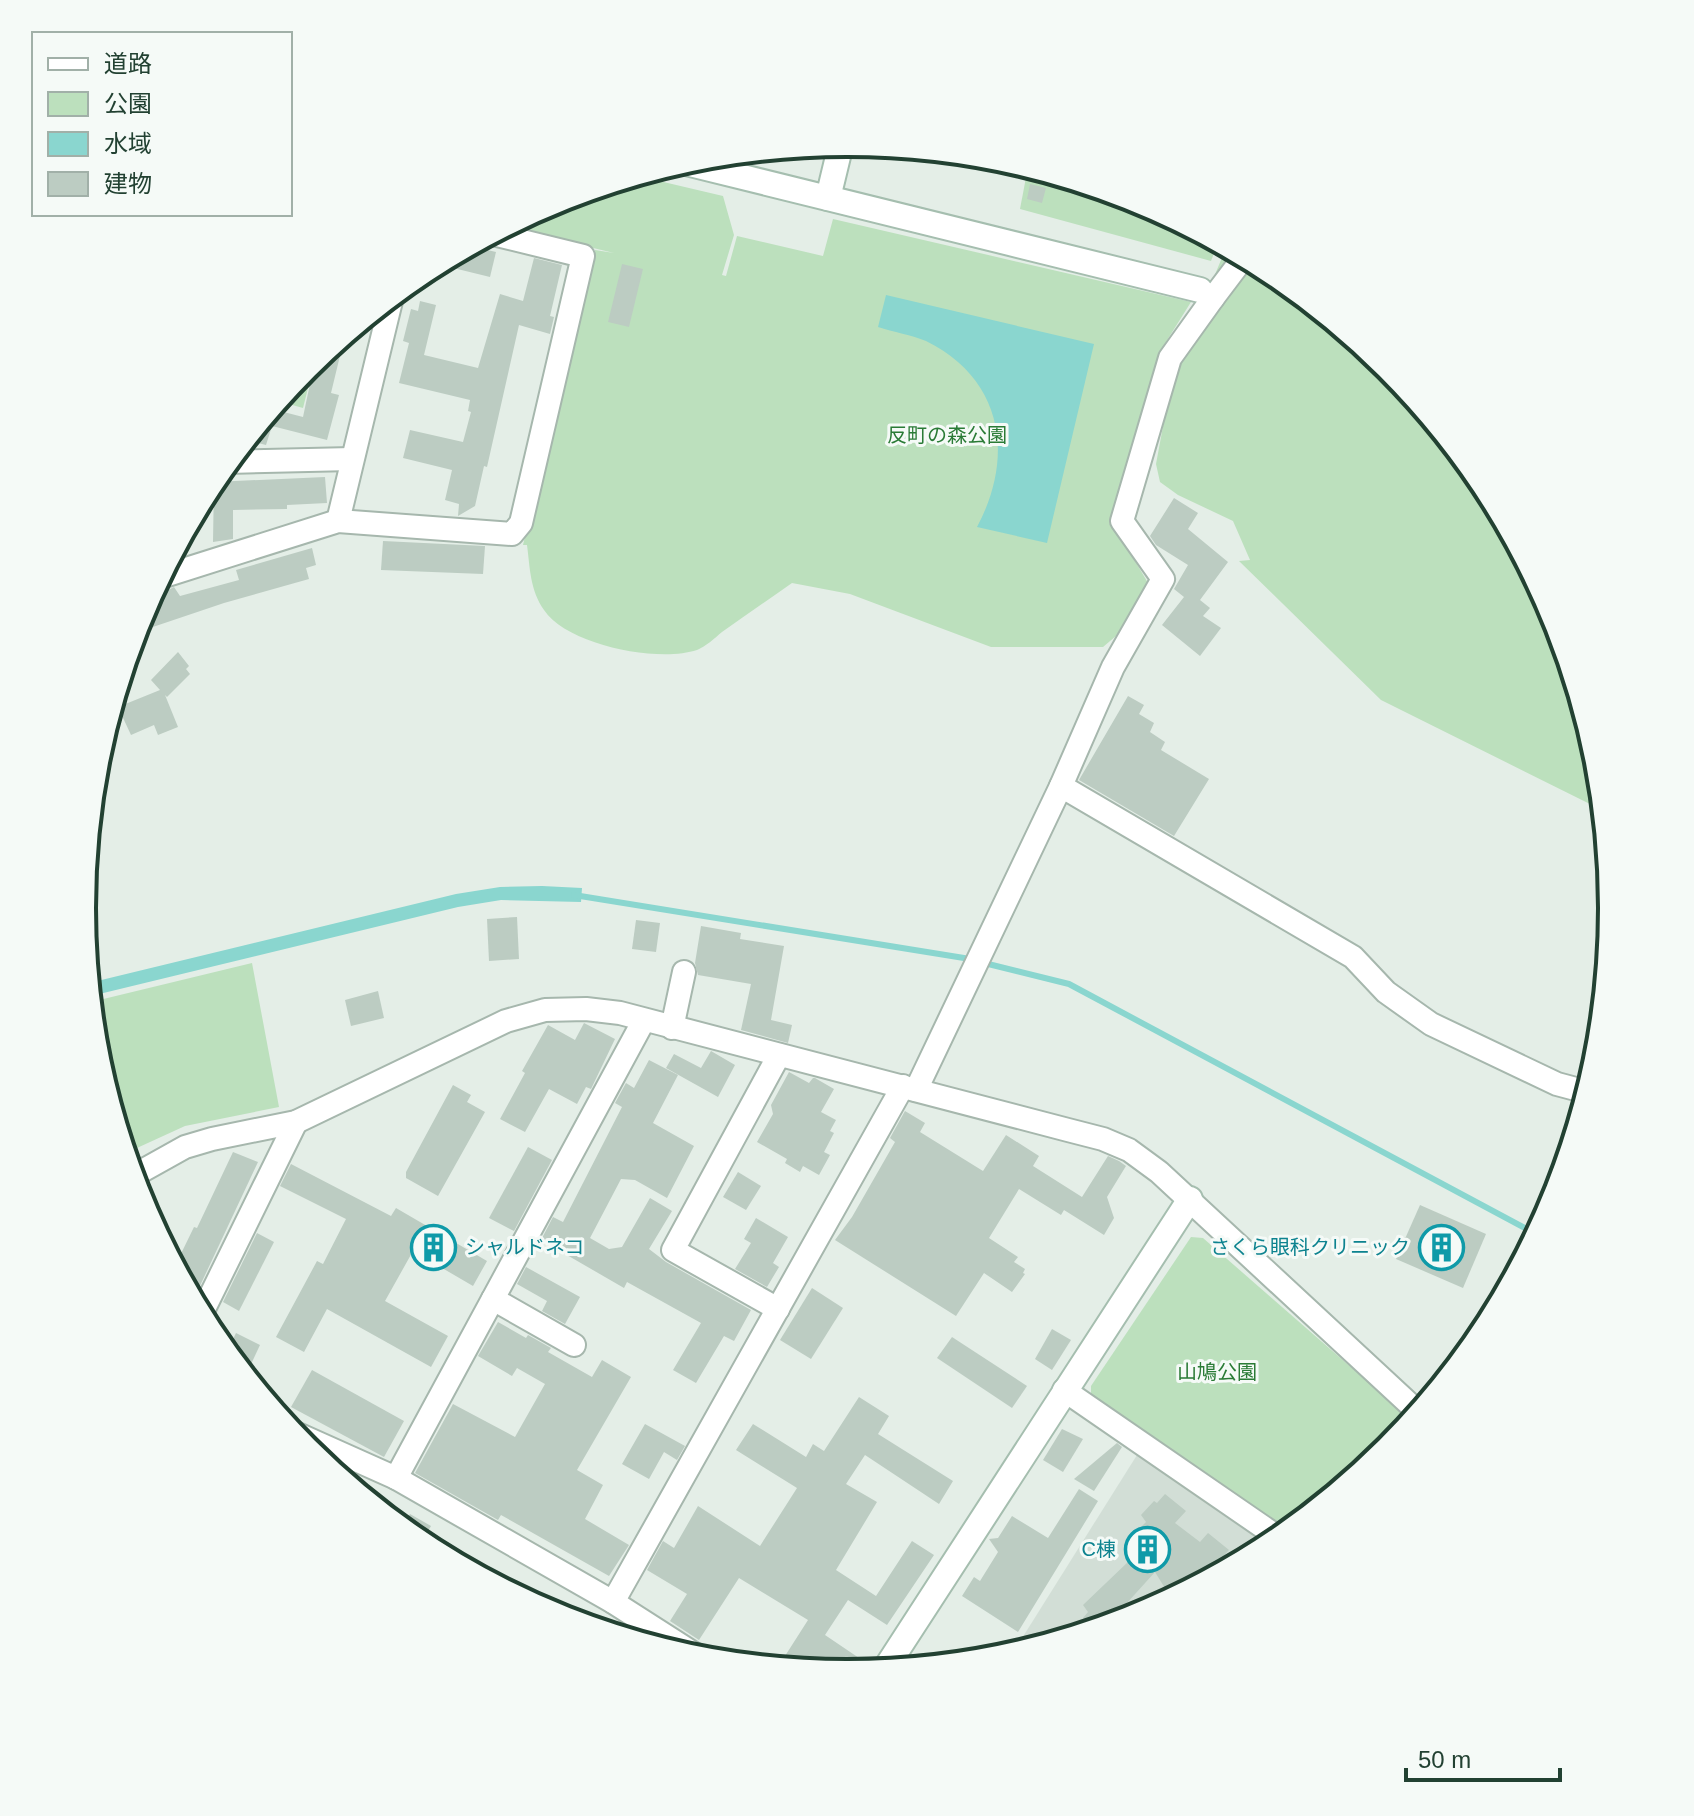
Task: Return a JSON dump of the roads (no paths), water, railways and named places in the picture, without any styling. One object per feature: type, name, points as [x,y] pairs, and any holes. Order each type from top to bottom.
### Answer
[{"type":"street","points":[[828,198],[838,157]]},
{"type":"street","points":[[711,169],[1206,294]]},
{"type":"street","points":[[175,573],[338,521],[512,534],[521,523],[583,256],[508,238]]},
{"type":"street","points":[[613,1602],[778,1309],[909,1088],[971,974],[1061,786],[1113,667],[1163,579],[1122,521],[1170,358],[1206,294],[1235,266]]},
{"type":"street","points":[[338,521],[388,314]]},
{"type":"street","points":[[244,462],[352,459]]},
{"type":"street","points":[[1061,786],[1353,957],[1386,992],[1431,1024],[1557,1084],[1575,1089]]},
{"type":"street","points":[[672,1028],[684,972]]},
{"type":"street","points":[[144,1170],[185,1147],[296,1122],[456,1044],[519,1017],[545,1010],[586,1009],[620,1013],[1103,1139],[1129,1150],[1190,1199],[1410,1405]]},
{"type":"street","points":[[396,1478],[644,1020]]},
{"type":"street","points":[[778,1309],[673,1250],[779,1055]]},
{"type":"street","points":[[208,1301],[296,1122]]},
{"type":"street","points":[[893,1657],[1190,1199]]},
{"type":"street","points":[[493,1299],[574,1345]]},
{"type":"street","points":[[1064,1390],[1267,1530]]},
{"type":"street","points":[[322,1445],[396,1478],[613,1602],[667,1637]]},
{"type":"water","points":[[886,295],[1094,344],[1047,543],[977,527],[989,500],[998,447],[995,422],[986,398],[972,376],[952,357],[926,341],[878,327]]},
{"type":"water","points":[[500,887],[582,888],[581,902],[501,900],[458,907],[101,994],[100,980],[456,894]]},
{"type":"waterway","points":[[574,895],[964,958],[1069,984],[1526,1229]]},
{"type":"place","name":"シャルドネコ","points":[[434,1247]]},
{"type":"place","name":"さくら眼科クリニック","points":[[1441,1247]]},
{"type":"place","name":"C棟","points":[[1147,1549]]},
{"type":"park label","name":"反町の森公園","points":[[947,435]]},
{"type":"park label","name":"山鳩公園","points":[[1217,1372]]}]
